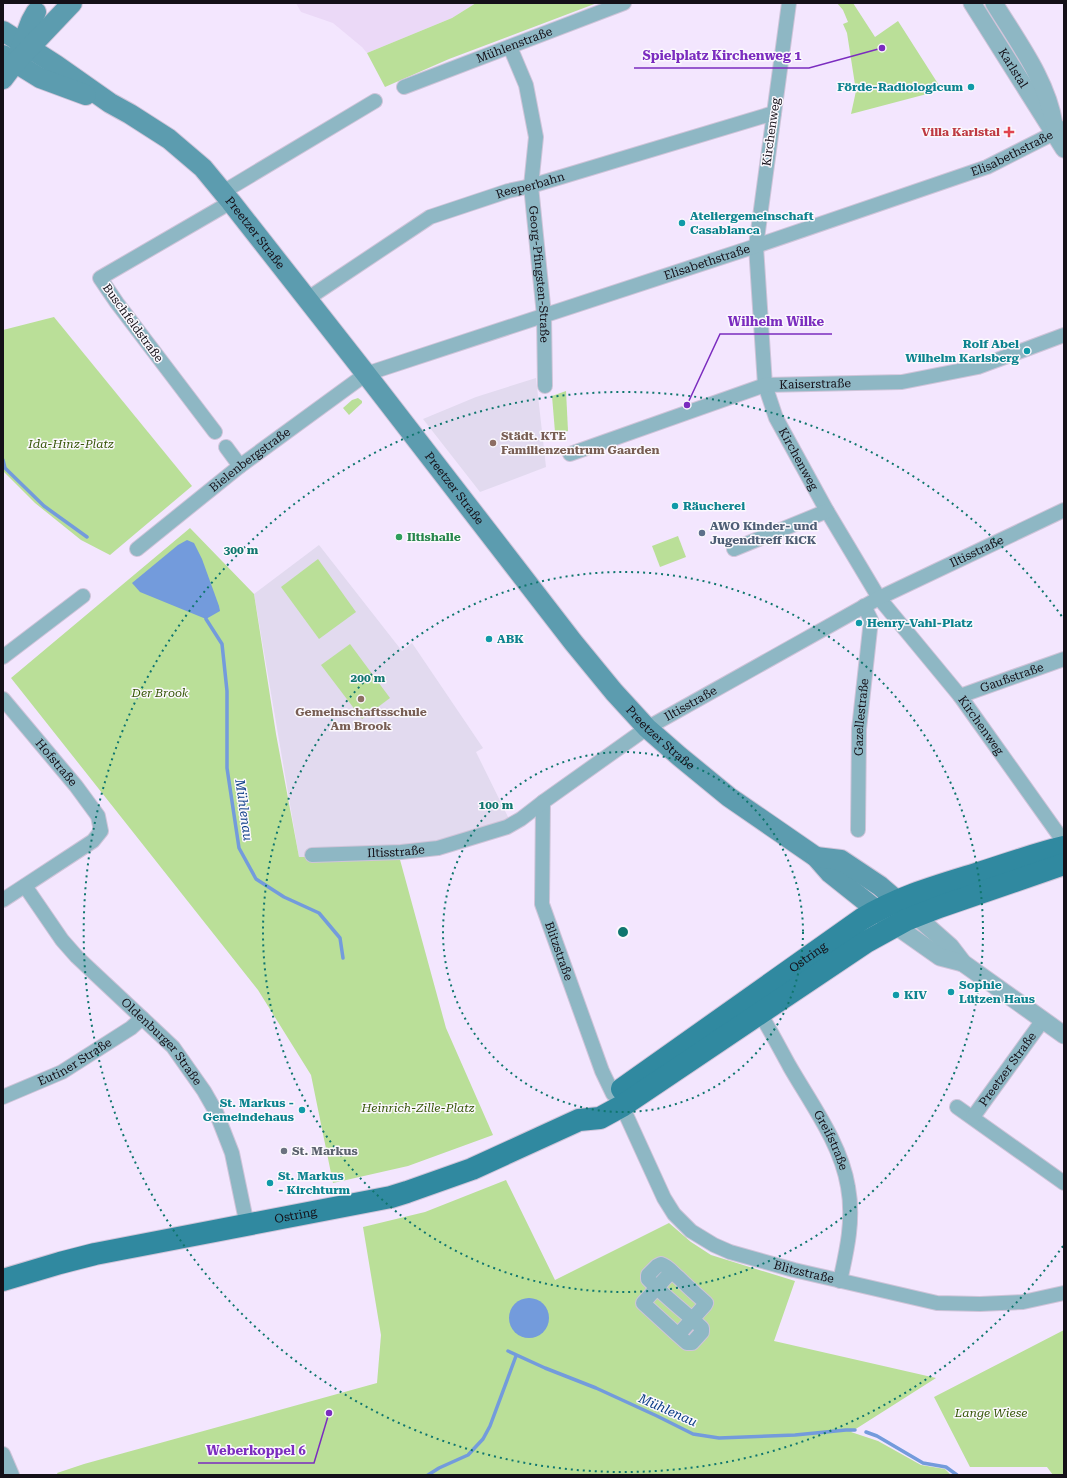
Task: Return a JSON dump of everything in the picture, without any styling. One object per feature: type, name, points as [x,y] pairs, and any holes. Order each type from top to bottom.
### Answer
[{"type":"main road","points":[[3,79],[9,59],[26,46],[72,3]]},
{"type":"main road","points":[[26,46],[41,7]]},
{"type":"main road","points":[[3,22],[26,17],[41,7]]},
{"type":"main road","name":"Preetzer Straße","points":[[3,31],[110,103],[169,139],[203,168],[366,374],[573,642],[614,692],[648,728],[678,756],[729,797],[816,857],[830,873],[896,926]]},
{"type":"main road","name":"Preetzer Straße","points":[[9,59],[40,78],[110,103]]},
{"type":"main road","name":"Ostring","points":[[3,1280],[95,1254],[391,1197],[472,1169],[579,1120],[600,1118],[636,1079],[876,910],[897,900],[928,889],[1064,847]]},
{"type":"main road","name":"Preetzer Straße","points":[[816,857],[841,860],[880,886],[916,916]]},
{"type":"main road","name":"Ostring","points":[[618,1100],[760,1014],[866,942],[896,926],[916,916],[979,892],[1064,864]]},
{"type":"street","name":"Mühlenstraße","points":[[404,87],[624,3]]},
{"type":"street","name":"Kirchenweg","points":[[789,3],[756,246],[765,385],[776,418],[827,511],[879,598],[960,696],[1064,842]]},
{"type":"street","name":"Karlstal","points":[[972,3],[1059,130]]},
{"type":"street","name":"Karlstal","points":[[994,3],[1026,55],[1047,96],[1064,149]]},
{"type":"street","name":"Georg-Pfingsten-Straße","points":[[510,47],[526,85],[536,137],[531,186],[544,315],[545,386]]},
{"type":"street","points":[[227,197],[375,101]]},
{"type":"street","name":"Reeperbahn","points":[[307,299],[430,217],[508,191],[531,186],[774,113]]},
{"type":"street","name":"Elisabethstraße","points":[[366,374],[756,246],[986,167],[1059,130]]},
{"type":"street","name":"Buschfeldstraße","points":[[215,432],[117,303],[100,278],[227,197]]},
{"type":"street","name":"Kaiserstraße","points":[[570,454],[765,385],[902,382],[978,367],[1064,335]]},
{"type":"street","name":"Bielenbergstraße","points":[[137,549],[240,466],[366,374]]},
{"type":"street","points":[[226,447],[240,466]]},
{"type":"street","name":"Iltisstraße","points":[[312,855],[401,852],[438,848],[507,827],[521,820],[540,804],[648,728],[879,598],[1064,510]]},
{"type":"street","points":[[734,549],[827,511]]},
{"type":"street","points":[[3,657],[83,596]]},
{"type":"street","name":"Gazellestraße","points":[[858,830],[859,729],[871,620],[864,606]]},
{"type":"street","name":"Gaußstraße","points":[[960,696],[1064,659]]},
{"type":"street","name":"Hofstraße","points":[[3,698],[76,786],[98,816],[101,830],[93,841],[25,886]]},
{"type":"street","name":"Blitzstraße","points":[[540,804],[542,904],[602,1071],[618,1100],[668,1206],[691,1231],[714,1245],[730,1252],[794,1270],[937,1303],[980,1304],[1023,1302],[1064,1293]]},
{"type":"street","points":[[3,900],[25,886]]},
{"type":"street","name":"Oldenburger Straße","points":[[25,886],[62,940],[77,957],[173,1047],[204,1091],[216,1112],[232,1153],[247,1225]]},
{"type":"street","name":"Preetzer Straße","points":[[916,916],[950,946],[963,963],[1064,1036]]},
{"type":"street","name":"Preetzer Straße","points":[[896,926],[940,957],[963,963]]},
{"type":"street","name":"Greifstraße","points":[[760,1014],[818,1114],[842,1164],[849,1188],[850,1213],[849,1241],[840,1281]]},
{"type":"street","name":"Eutiner Straße","points":[[3,1097],[62,1072],[131,1028],[142,1018]]},
{"type":"street","name":"Preetzer Straße","points":[[973,1117],[1043,1020]]},
{"type":"street","name":"Preetzer Straße","points":[[957,1107],[1064,1183]]},
{"type":"street","points":[[674,1274],[660,1290],[648,1308],[678,1335],[705,1305],[706,1303],[674,1274],[661,1264],[648,1275],[648,1279],[660,1290],[678,1306],[692,1319]]},
{"type":"street","points":[[664,1322],[692,1291]]},
{"type":"street","points":[[3,1454],[12,1475]]},
{"type":"shaded area","points":[[296,3],[476,3],[452,18],[367,53],[333,23],[301,12]]},
{"type":"shaded area","name":"Städt. KTE Familienzentrum Gaarden","points":[[536,378],[546,467],[480,492],[423,419],[476,397]]},
{"type":"shaded area","name":"Gemeinschaftsschule Am Brook","points":[[319,545],[402,651],[412,643],[483,748],[476,752],[510,821],[399,856],[299,857],[254,594]]},
{"type":"green space","points":[[476,3],[597,3],[449,59],[385,87],[367,53],[452,18]]},
{"type":"green space","points":[[837,3],[853,3],[875,37],[898,21],[942,90],[851,114],[856,91],[847,33],[843,24],[848,22],[843,10]]},
{"type":"green space","name":"Ida-Hinz-Platz","points":[[54,317],[192,486],[110,555],[81,540],[35,503],[3,471],[3,330]]},
{"type":"green space","points":[[566,391],[568,431],[560,434],[555,432],[552,396]]},
{"type":"green space","points":[[358,398],[362,401],[362,403],[349,415],[343,408],[352,400]]},
{"type":"green space","name":"Der Brook","points":[[190,528],[254,594],[276,734],[299,857],[399,856],[446,1028],[493,1135],[408,1166],[333,1183],[311,1075],[258,990],[11,678]]},
{"type":"green space","points":[[678,536],[686,557],[660,567],[652,546]]},
{"type":"green space","points":[[318,559],[356,612],[319,639],[281,587]]},
{"type":"green space","points":[[350,644],[390,698],[362,719],[321,665]]},
{"type":"green space","points":[[506,1180],[555,1280],[669,1223],[691,1242],[711,1255],[795,1281],[774,1341],[936,1378],[851,1432],[878,1441],[921,1465],[945,1469],[951,1475],[58,1475],[57,1473],[84,1464],[377,1383],[381,1335],[363,1227],[425,1212]]},
{"type":"green space","name":"Lange Wiese","points":[[1064,1330],[1064,1475],[1053,1475],[1047,1467],[970,1467],[934,1397]]},
{"type":"water","points":[[187,540],[194,543],[202,559],[219,606],[220,611],[206,619],[140,592],[132,583],[178,545]]},
{"type":"water","points":[[533,1298],[540,1301],[546,1307],[549,1318],[548,1326],[540,1335],[533,1338],[525,1338],[518,1335],[510,1326],[509,1314],[512,1307],[521,1299]]},
{"type":"waterway","points":[[3,460],[5,468],[44,506],[87,537]]},
{"type":"waterway","name":"Mühlenau","points":[[206,619],[222,644],[227,691],[227,768],[239,848],[256,879],[284,897],[319,913],[340,938],[343,958]]},
{"type":"waterway","name":"Mühlenau","points":[[508,1351],[545,1368],[596,1388],[693,1434],[719,1438],[795,1435],[855,1430]]},
{"type":"waterway","points":[[428,1475],[439,1468],[468,1455],[483,1439],[490,1426],[516,1356]]},
{"type":"waterway","name":"Mühlenau","points":[[866,1432],[877,1436],[923,1463],[946,1467],[957,1475]]},
{"type":"place","name":"Spielplatz Kirchenweg 1","points":[[882,48]]},
{"type":"place","name":"Förde-Radiologicum","points":[[971,87]]},
{"type":"place","name":"Villa Karlstal","points":[[1009,132]]},
{"type":"place","name":"Ateliergemeinschaft Casablanca","points":[[682,223]]},
{"type":"place","name":"Rolf Abel Wilhelm Karlsberg","points":[[1027,351]]},
{"type":"place","name":"Wilhelm Wilke","points":[[687,405]]},
{"type":"place","name":"Städt. KTE Familienzentrum Gaarden","points":[[493,443]]},
{"type":"place","name":"Räucherei","points":[[675,506]]},
{"type":"place","name":"AWO Kinder- und Jugendtreff KiCK","points":[[702,533]]},
{"type":"place","name":"Iltishalle","points":[[399,537]]},
{"type":"place","name":"Henry-Vahl-Platz","points":[[859,623]]},
{"type":"place","name":"ABK","points":[[489,639]]},
{"type":"place","name":"Gemeinschaftsschule Am Brook","points":[[361,699]]},
{"type":"place","name":"Sophie Lützen Haus","points":[[951,992]]},
{"type":"place","name":"KIV","points":[[896,995]]},
{"type":"place","name":"St. Markus - Gemeindehaus","points":[[302,1110]]},
{"type":"place","name":"St. Markus","points":[[284,1151]]},
{"type":"place","name":"St. Markus - Kirchturm","points":[[270,1183]]},
{"type":"place","name":"Weberkoppel 6","points":[[329,1413]]},
{"type":"park label","name":"Heinrich-Zille-Platz","points":[[418,1108]]}]
